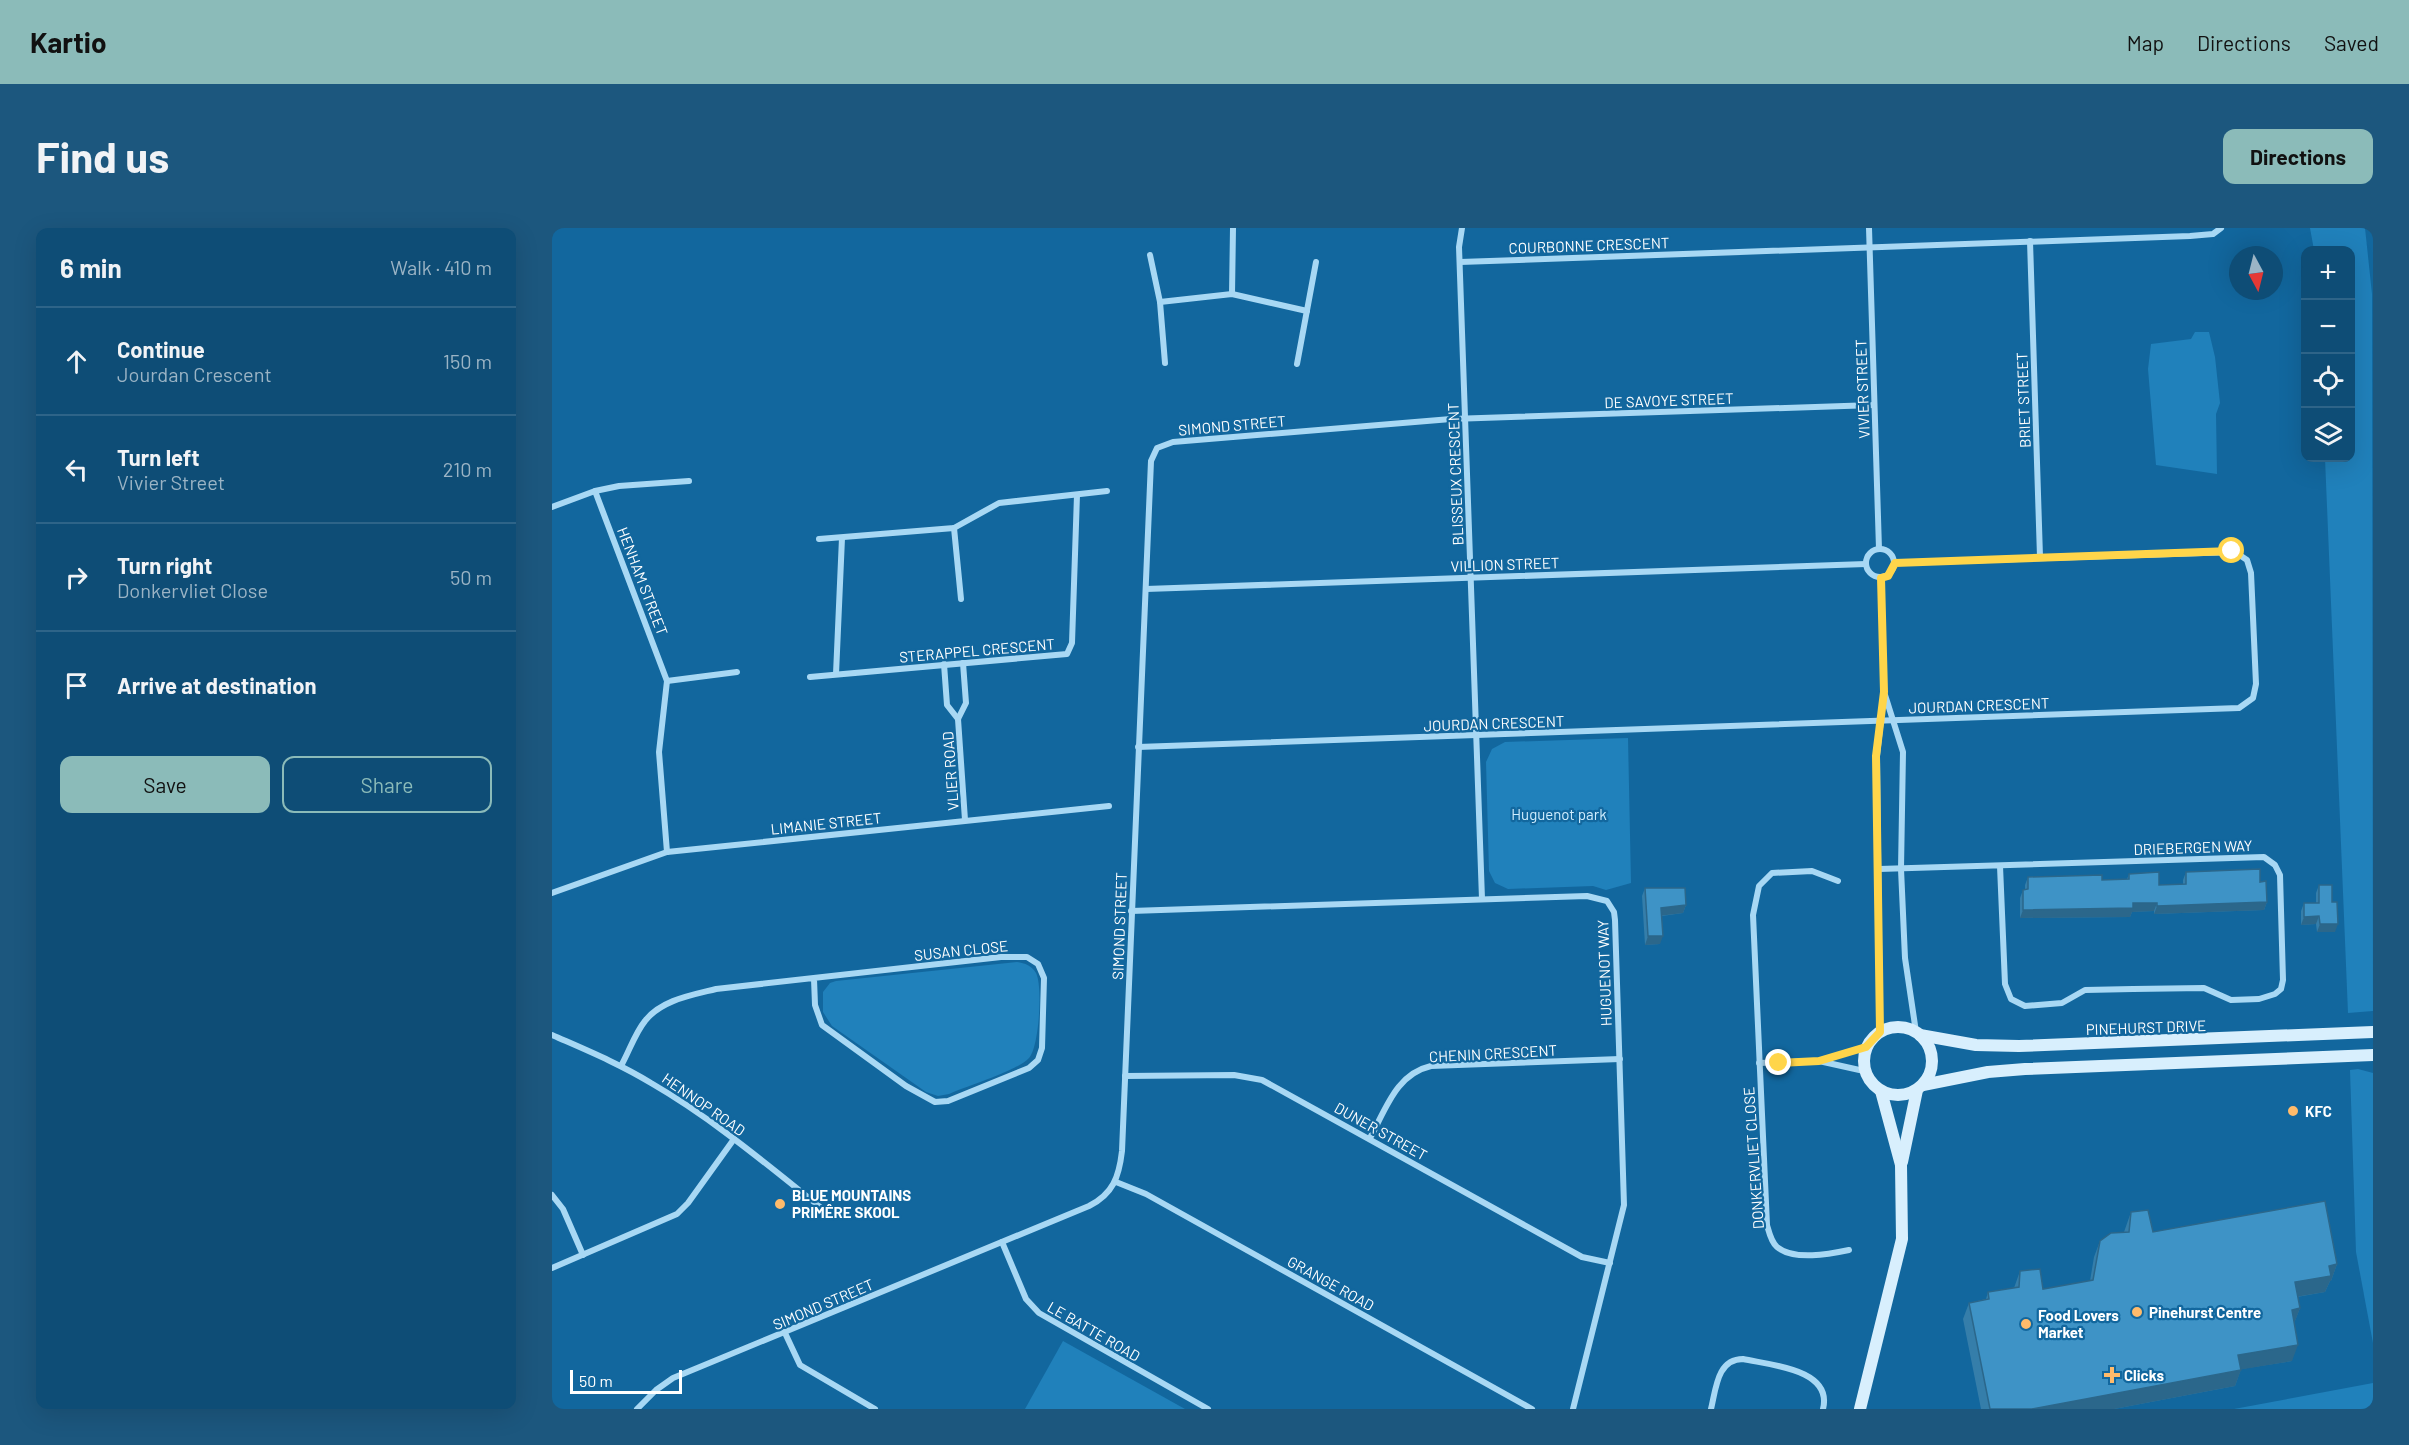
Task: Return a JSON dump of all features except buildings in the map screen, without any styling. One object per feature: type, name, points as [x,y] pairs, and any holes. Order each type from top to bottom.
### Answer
[{"type":"street","points":[[1232,294],[1233,228]]},
{"type":"street","name":"BLISSEUX CRESCENT","points":[[1462,228],[1460,262],[1482,899]]},
{"type":"street","name":"VIVIER STREET","points":[[1869,228],[1879,549]]},
{"type":"street","name":"COURBONNE CRESCENT","points":[[1460,262],[2206,235],[2221,228]]},
{"type":"street","name":"BRIET STREET","points":[[2030,241],[2040,557]]},
{"type":"street","points":[[1150,255],[1160,303],[1165,363]]},
{"type":"street","points":[[1297,364],[1316,262]]},
{"type":"street","points":[[1160,303],[1232,294],[1307,311]]},
{"type":"street","name":"DE SAVOYE STREET","points":[[1465,419],[1874,405]]},
{"type":"street","name":"SIMOND STREET","points":[[637,1409],[656,1390],[673,1378],[1097,1202],[1116,1182],[1122,1151],[1151,461],[1154,452],[1163,444],[1424,420],[1465,419]]},
{"type":"street","points":[[552,507],[595,491],[619,486],[689,481]]},
{"type":"street","name":"HENHAM STREET","points":[[595,491],[668,681],[659,752],[667,852]]},
{"type":"street","points":[[819,539],[954,528],[999,503],[1107,491]]},
{"type":"street","name":"STERAPPEL CRESCENT","points":[[810,677],[944,664],[1064,656],[1070,651],[1077,495]]},
{"type":"street","points":[[954,528],[961,599]]},
{"type":"street","points":[[836,674],[842,537]]},
{"type":"street","points":[[1879,549],[1887,550],[1893,556],[1895,563],[1888,576],[1881,578],[1873,576],[1866,564],[1870,554],[1879,549]]},
{"type":"street","name":"JOURDAN CRESCENT","points":[[1138,747],[2239,708],[2253,698],[2256,684],[2251,573],[2243,556],[2232,551],[1895,563]]},
{"type":"street","name":"VILLION STREET","points":[[1146,589],[1866,564]]},
{"type":"street","points":[[1880,1032],[1876,756],[1884,692],[1881,578]]},
{"type":"street","name":"VLIER ROAD","points":[[963,663],[966,703],[958,719],[965,820]]},
{"type":"street","name":"VLIER ROAD","points":[[944,664],[947,705],[958,719]]},
{"type":"street","points":[[668,681],[736,672]]},
{"type":"street","points":[[1884,692],[1903,752],[1901,868],[1905,958],[1918,1034],[1932,1054],[1932,1065],[1920,1088],[1901,1165]]},
{"type":"street","name":"LIMANIE STREET","points":[[552,893],[667,852],[1109,806]]},
{"type":"street","name":"DRIEBERGEN WAY","points":[[1879,869],[2264,857],[2278,869],[2281,885],[2283,980],[2281,989],[2275,994],[2259,999],[2231,1000],[2204,988],[2085,990],[2056,1004],[2025,1006],[2016,1004],[2007,994],[2005,984],[2000,866]]},
{"type":"street","name":"DONKERVLIET CLOSE","points":[[1838,881],[1812,871],[1790,871],[1768,875],[1759,886],[1753,915],[1766,1218],[1772,1239],[1782,1250],[1799,1254],[1821,1256],[1849,1250]]},
{"type":"street","name":"HUGUENOT WAY","points":[[1131,911],[1587,896],[1607,901],[1614,912],[1615,920],[1624,1205],[1573,1409]]},
{"type":"street","name":"SUSAN CLOSE","points":[[621,1066],[644,1021],[667,1004],[716,989],[1001,957],[1027,957],[1038,964],[1044,978],[1041,1054],[1029,1068],[948,1101],[934,1102],[906,1086],[822,1025],[815,1005],[814,979]]},
{"type":"street","points":[[1759,1064],[1819,1061],[1866,1047],[1880,1032],[1898,1027],[1918,1034]]},
{"type":"street","name":"PINEHURST DRIVE","points":[[1918,1034],[1977,1045],[2019,1046],[2373,1032]]},
{"type":"street","name":"HENNOP ROAD","points":[[552,1035],[621,1066],[652,1083],[734,1139],[829,1214]]},
{"type":"street","points":[[1866,1047],[1864,1071],[1870,1083],[1881,1091],[1899,1096],[1920,1088],[1988,1072],[2373,1055]]},
{"type":"street","name":"CHENIN CRESCENT","points":[[1370,1138],[1399,1084],[1419,1069],[1431,1066],[1620,1059]]},
{"type":"street","points":[[1819,1061],[1864,1071]]},
{"type":"street","name":"DUNER STREET","points":[[1125,1076],[1253,1077],[1275,1086],[1582,1257],[1610,1263]]},
{"type":"street","points":[[1860,1409],[1902,1239],[1901,1165],[1881,1091]]},
{"type":"street","points":[[552,1268],[677,1214],[688,1203],[734,1139]]},
{"type":"street","name":"GRANGE ROAD","points":[[1116,1182],[1146,1194],[1532,1409]]},
{"type":"street","points":[[552,1195],[563,1209],[583,1255]]},
{"type":"street","name":"LE BATTE ROAD","points":[[1002,1242],[1026,1299],[1039,1313],[1208,1409]]},
{"type":"street","points":[[785,1333],[800,1365],[862,1406],[875,1409]]},
{"type":"street","points":[[1711,1409],[1722,1369],[1733,1360],[1743,1359],[1812,1377],[1823,1392],[1823,1409]]},
{"type":"green space","points":[[2310,228],[2365,228],[2372,294],[2373,1011],[2348,1013],[2325,462],[2355,462],[2355,246],[2313,246]]},
{"type":"green space","points":[[2195,332],[2209,332],[2215,357],[2220,403],[2216,414],[2217,474],[2156,465],[2148,369],[2151,344],[2191,339]]},
{"type":"green space","name":"Huguenot park","points":[[1628,738],[1631,883],[1606,890],[1593,886],[1508,889],[1495,883],[1489,871],[1486,762],[1492,749],[1505,742]]},
{"type":"green space","points":[[1017,962],[1032,968],[1038,980],[1039,1017],[1035,1042],[1029,1058],[1014,1068],[949,1094],[938,1096],[926,1092],[832,1026],[823,1012],[823,992],[830,983],[836,981]]},
{"type":"green space","points":[[2358,1069],[2373,1073],[2373,1343],[2356,1252],[2350,1070]]},
{"type":"green space","points":[[1063,1341],[1185,1409],[1025,1409]]},
{"type":"green space","points":[[2373,1383],[2373,1409],[2234,1409]]},
{"type":"place","name":"KFC","points":[[2293,1111]]},
{"type":"place","name":"BLUE MOUNTAINS PRIMÊRE SKOOL","points":[[780,1204]]},
{"type":"place","name":"Pinehurst Centre","points":[[2137,1312]]},
{"type":"place","name":"Food Lovers Market","points":[[2026,1324]]},
{"type":"place","name":"Clicks","points":[[2112,1375]]},
{"type":"route","points":[[1779,1063],[1819,1061],[1866,1047],[1880,1032],[1876,756],[1884,692],[1881,578],[1888,576],[1895,563],[2232,551]]}]
